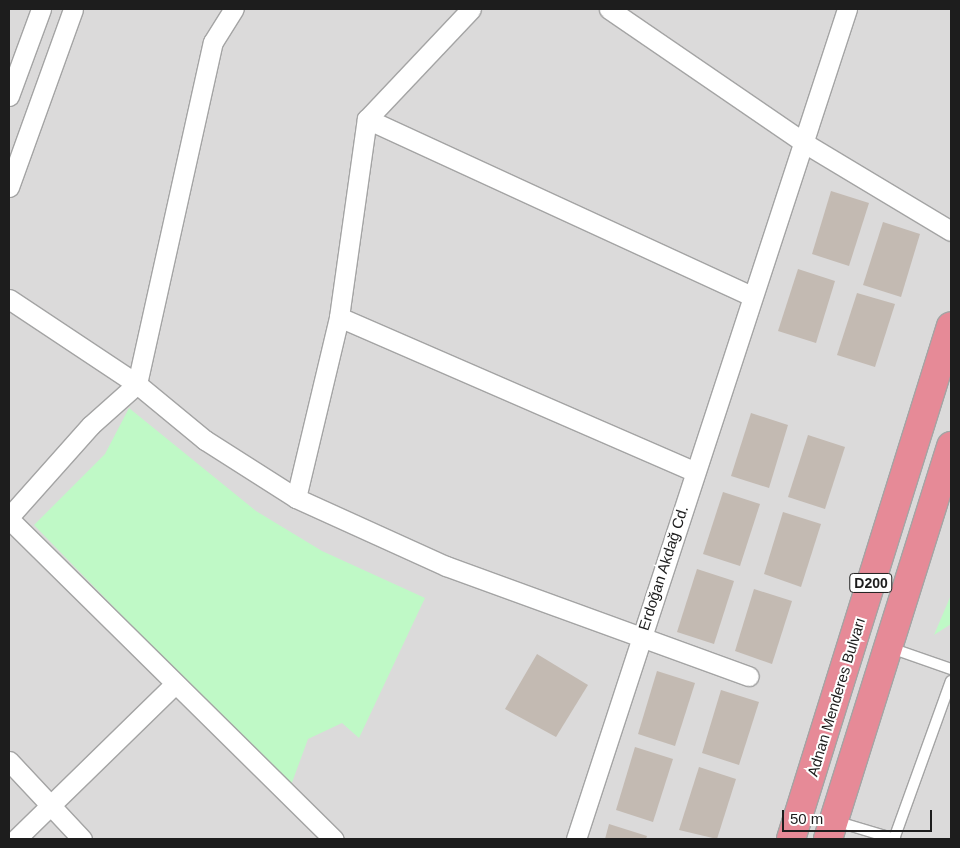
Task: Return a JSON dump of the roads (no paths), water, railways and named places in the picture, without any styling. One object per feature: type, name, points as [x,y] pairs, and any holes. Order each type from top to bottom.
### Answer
[{"type":"highway","name":"Adnan Menderes Bulvarı","points":[[791,839],[951,326]]},
{"type":"highway","name":"D200","points":[[831,830],[951,446]]},
{"type":"street","points":[[9,96],[41,9]]},
{"type":"street","points":[[9,187],[73,9]]},
{"type":"street","points":[[234,9],[213,42],[137,384],[91,425],[9,518],[174,684],[334,839]]},
{"type":"street","points":[[296,498],[339,317],[367,119],[471,9]]},
{"type":"street","points":[[609,9],[806,144],[951,231]]},
{"type":"street","name":"Erdoğan Akdağ Cd.","points":[[576,839],[751,296],[806,144],[847,9]]},
{"type":"street","points":[[367,119],[751,296]]},
{"type":"street","points":[[9,299],[137,384],[205,440],[296,498],[446,566],[642,635],[750,676]]},
{"type":"street","points":[[339,317],[694,471]]},
{"type":"street","points":[[16,839],[174,684]]},
{"type":"street","points":[[9,761],[82,839]]},
{"type":"lane","points":[[888,647],[951,669]]},
{"type":"lane","points":[[831,830],[894,839],[951,681]]}]
